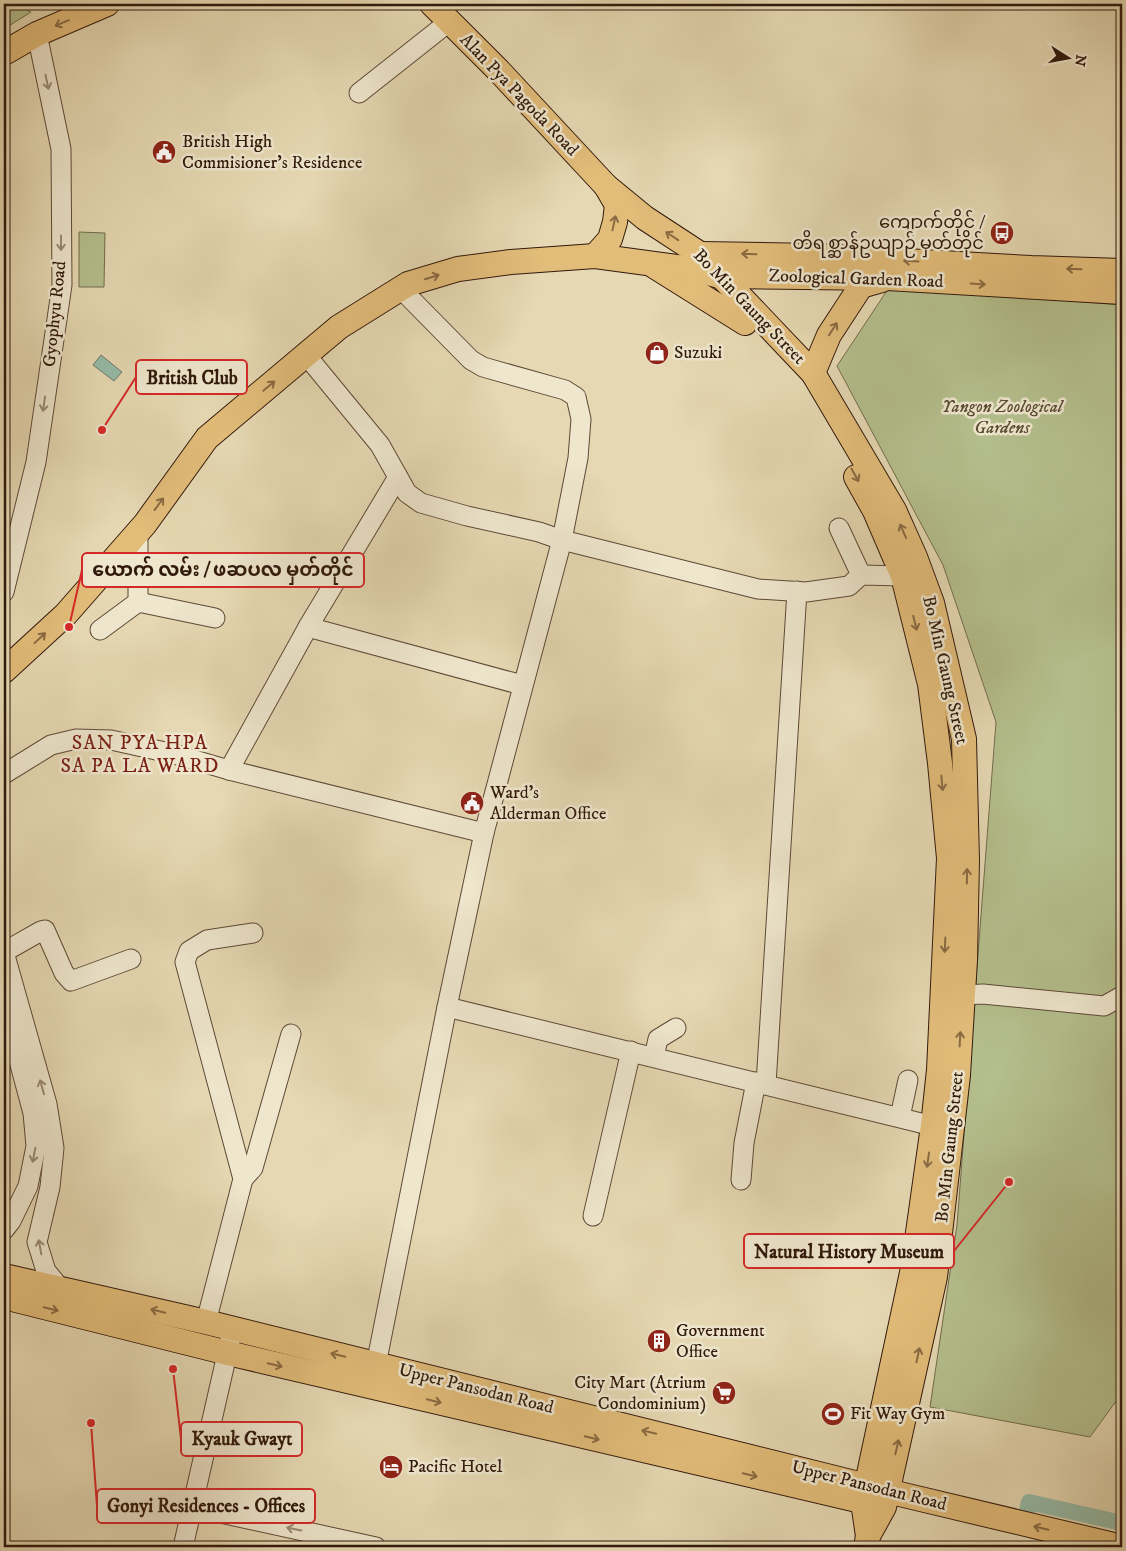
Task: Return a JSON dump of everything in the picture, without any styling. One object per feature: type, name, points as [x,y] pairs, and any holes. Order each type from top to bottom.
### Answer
[{"type":"main road","points":[[4,53],[37,34],[107,4]]},
{"type":"main road","name":"Alan Pya Pagoda Road","points":[[432,4],[606,186]]},
{"type":"main road","points":[[595,256],[610,239],[615,222],[617,206],[606,186]]},
{"type":"main road","name":"Bo Min Gaung Street","points":[[606,186],[696,262],[745,323],[808,392],[875,511],[932,603],[964,739],[967,866],[965,960],[958,1076],[940,1117],[867,1542]]},
{"type":"main road","name":"Zoological Garden Road","points":[[4,671],[66,614],[138,531],[207,438],[339,327],[408,284],[458,269],[512,262],[595,256],[650,264],[817,256],[1122,271]]},
{"type":"main road","name":"Zoological Garden Road","points":[[696,262],[719,276],[887,278],[1122,292]]},
{"type":"main road","points":[[650,264],[745,323]]},
{"type":"main road","name":"Bo Min Gaung Street","points":[[719,276],[813,373],[894,510],[909,566],[930,684],[949,858],[939,1070],[940,1117],[935,1276],[907,1403],[875,1496]]},
{"type":"main road","points":[[813,373],[829,335],[861,286],[887,278]]},
{"type":"main road","name":"Upper Pansodan Road","points":[[4,1276],[206,1322],[376,1365],[490,1404]]},
{"type":"main road","name":"Upper Pansodan Road","points":[[4,1296],[228,1353],[490,1404],[875,1496],[1095,1544],[1122,1547]]},
{"type":"main road","name":"Upper Pansodan Road","points":[[875,1496],[1054,1547]]},
{"type":"street","points":[[359,93],[450,21]]},
{"type":"street","name":"Gyophyu Road","points":[[4,592],[36,462],[62,285],[61,149],[37,34]]},
{"type":"street","points":[[376,1365],[446,1007],[484,833],[562,540],[578,458],[581,419],[576,396],[565,390],[477,364],[401,289]]},
{"type":"street","points":[[306,355],[380,445],[407,493],[421,503],[758,589],[806,592],[849,586],[861,575],[909,566]]},
{"type":"street","points":[[229,770],[308,627],[398,477]]},
{"type":"street","points":[[839,528],[861,575]]},
{"type":"street","points":[[138,531],[138,602]]},
{"type":"street","points":[[741,1180],[744,1143],[761,1083],[797,592]]},
{"type":"street","points":[[100,630],[138,602],[215,618]]},
{"type":"street","points":[[308,627],[522,685]]},
{"type":"street","points":[[4,774],[51,745],[76,739],[111,740],[174,754],[229,770],[484,833]]},
{"type":"street","points":[[61,1289],[46,1270],[37,1242],[50,1187],[54,1148],[47,1104],[4,952],[45,930],[64,973],[71,981],[131,959]]},
{"type":"street","points":[[243,1179],[184,962],[189,951],[207,940],[253,932]]},
{"type":"street","points":[[962,995],[982,994],[1104,1006],[1122,996]]},
{"type":"street","points":[[4,1005],[33,1113],[36,1146],[28,1186],[11,1221],[4,1230]]},
{"type":"street","points":[[446,1007],[900,1117],[940,1117]]},
{"type":"street","points":[[654,1057],[658,1039],[676,1028]]},
{"type":"street","points":[[206,1322],[243,1179],[253,1168],[292,1034]]},
{"type":"street","points":[[593,1216],[631,1051]]},
{"type":"street","points":[[900,1117],[908,1080]]},
{"type":"street","points":[[183,1547],[233,1329]]},
{"type":"street","points":[[193,1508],[376,1547]]},
{"type":"green space","points":[[4,4],[15,4],[31,12],[4,29]]},
{"type":"green space","points":[[79,232],[105,233],[104,287],[79,287]]},
{"type":"green space","name":"Yangon Zoological Gardens","points":[[890,286],[1122,305],[1122,1393],[1090,1437],[930,1407],[957,1225],[996,722],[943,565],[837,366]]},
{"type":"shaded area","points":[[101,355],[122,372],[114,381],[93,365]]},
{"type":"waterway","points":[[1027,1511],[1029,1502],[1122,1523]]},
{"type":"place","name":"British High Commisioner's Residence","points":[[164,152]]},
{"type":"place","name":"ကျောက်တိုင် / တိရစ္ဆာန်ဥယျာဉ် မှတ်တိုင်","points":[[1002,233]]},
{"type":"place","name":"Suzuki","points":[[657,353]]},
{"type":"place","name":"British Club","points":[[102,430]]},
{"type":"place","name":"ယောက် လမ်း / ဖဆပလ မှတ်တိုင်","points":[[69,627]]},
{"type":"place","name":"Ward’s Alderman Office","points":[[472,803]]},
{"type":"place","name":"Natural History Museum","points":[[1009,1182]]},
{"type":"place","name":"Government Office","points":[[659,1341]]},
{"type":"place","name":"Kyauk Gwayt","points":[[173,1369]]},
{"type":"place","name":"City Mart (Atrium Condominium)","points":[[724,1393]]},
{"type":"place","name":"Fit Way Gym","points":[[833,1414]]},
{"type":"place","name":"Gonyi Residences - Offices","points":[[91,1423]]},
{"type":"place","name":"Pacific Hotel","points":[[391,1467]]},
{"type":"district","name":"SAN PYA HPA SA PA LA WARD","points":[[140,754]]}]
